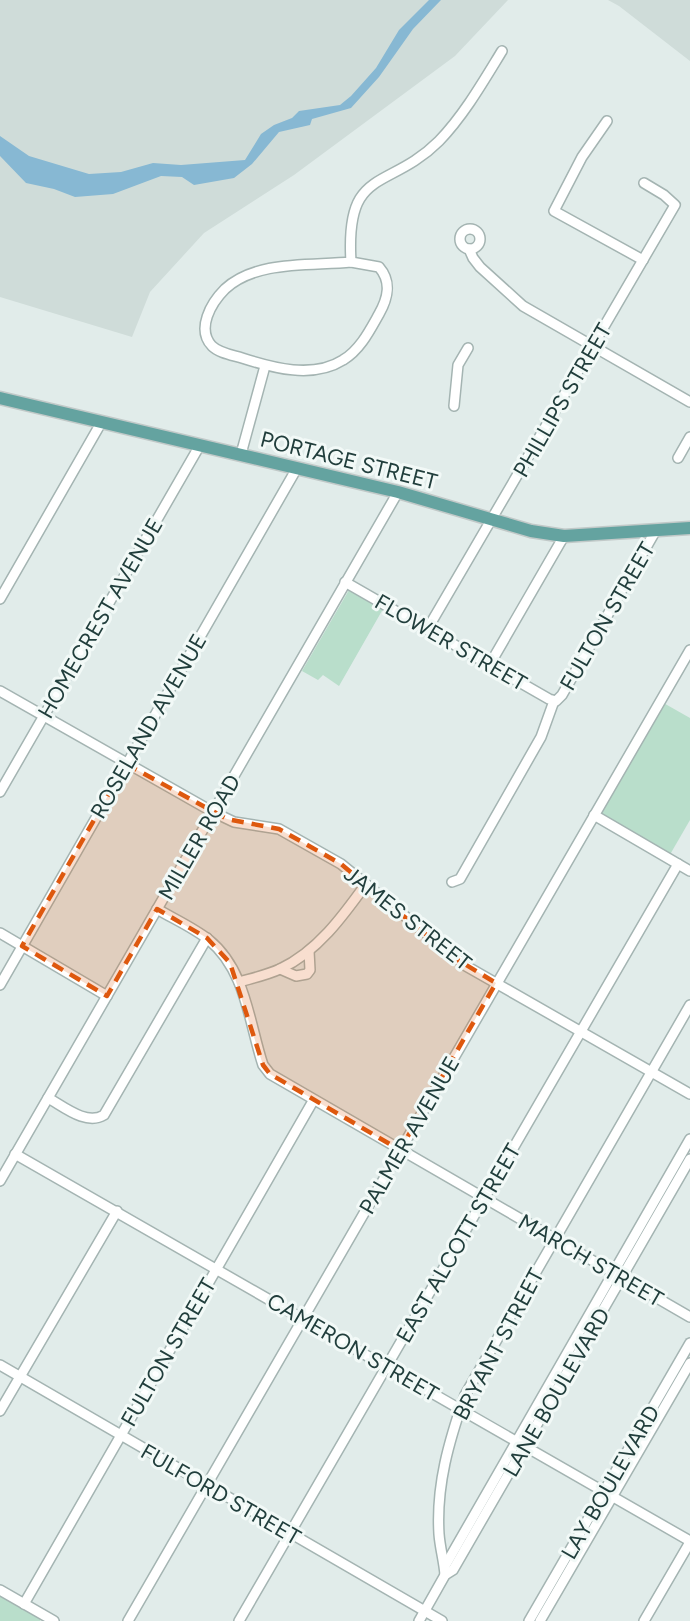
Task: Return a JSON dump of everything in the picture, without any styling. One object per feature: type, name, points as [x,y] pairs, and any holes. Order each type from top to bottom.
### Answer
[{"type":"main road","name":"PORTAGE STREET","points":[[1,400],[398,492],[531,531],[564,536],[690,528]]},
{"type":"street","points":[[351,262],[351,227],[363,192],[383,176],[412,163],[441,138],[476,93],[502,51]]},
{"type":"street","points":[[607,121],[582,157],[554,211],[644,260]]},
{"type":"street","name":"PHILLIPS STREET","points":[[428,628],[675,205],[644,183]]},
{"type":"street","points":[[469,249],[480,267],[523,306],[690,402]]},
{"type":"street","points":[[351,262],[379,267],[388,282],[386,300],[358,348],[343,360],[321,369],[265,366],[216,349],[211,345],[205,323],[219,295],[231,283],[255,271],[351,262]]},
{"type":"street","points":[[454,406],[458,365],[468,348]]},
{"type":"street","points":[[241,454],[265,366]]},
{"type":"street","points":[[0,599],[101,423]]},
{"type":"street","points":[[678,458],[690,437]]},
{"type":"street","name":"HOMECREST AVENUE","points":[[0,792],[200,445]]},
{"type":"street","name":"ROSELAND AVENUE","points":[[0,985],[297,468]]},
{"type":"street","name":"MILLER ROAD","points":[[0,1181],[398,492]]},
{"type":"street","name":"FULTON STREET","points":[[452,882],[460,879],[541,737],[555,701],[562,695],[657,530]]},
{"type":"street","points":[[490,664],[564,536]]},
{"type":"street","name":"FLOWER STREET","points":[[345,582],[555,701]]},
{"type":"street","name":"PALMER AVENUE","points":[[128,1621],[690,650]]},
{"type":"street","name":"JAMES STREET","points":[[0,691],[213,812],[234,822],[279,829],[340,864],[453,957],[690,1094]]},
{"type":"street","points":[[594,815],[690,871]]},
{"type":"street","name":"EAST ALCOTT STREET","points":[[239,1621],[678,864]]},
{"type":"street","points":[[239,982],[280,969],[309,951],[338,920],[366,884]]},
{"type":"street","name":"MARCH STREET","points":[[157,909],[207,938],[230,963],[239,982],[263,1065],[270,1074],[313,1101],[690,1317]]},
{"type":"street","points":[[0,933],[107,996]]},
{"type":"street","points":[[48,1098],[83,1117],[93,1119],[104,1115],[207,938]]},
{"type":"street","points":[[280,969],[296,976],[307,974],[310,970],[309,951]]},
{"type":"street","name":"BRYANT STREET","points":[[445,1570],[439,1531],[441,1484],[448,1444],[460,1408],[471,1384],[690,1005]]},
{"type":"street","name":"FULTON STREET","points":[[24,1604],[313,1101]]},
{"type":"street","name":"LANE BOULEVARD","points":[[445,1570],[453,1570],[572,1365],[617,1276],[666,1190],[690,1139]]},
{"type":"street","name":"CAMERON STREET","points":[[15,1154],[690,1541]]},
{"type":"street","points":[[0,1158],[10,1164]]},
{"type":"street","name":"LANE BOULEVARD","points":[[666,1190],[690,1159]]},
{"type":"street","points":[[0,1412],[117,1211]]},
{"type":"street","name":"LANE BOULEVARD","points":[[419,1621],[516,1440],[563,1359],[617,1276]]},
{"type":"street","name":"LAY BOULEVARD","points":[[529,1621],[559,1579],[609,1494],[657,1411],[690,1343]]},
{"type":"street","points":[[563,1359],[572,1365]]},
{"type":"street","name":"LAY BOULEVARD","points":[[657,1411],[690,1363]]},
{"type":"street","name":"FULFORD STREET","points":[[0,1365],[442,1621]]},
{"type":"street","points":[[644,1621],[690,1541]]},
{"type":"street","name":"LAY BOULEVARD","points":[[540,1621],[559,1579]]},
{"type":"street","points":[[0,1590],[54,1621]]},
{"type":"highlighted area","points":[[126,764],[227,819],[279,829],[341,864],[453,957],[496,983],[400,1150],[270,1074],[263,1065],[230,963],[207,938],[157,909],[107,996],[22,946]]},
{"type":"shaded area","points":[[0,0],[508,0],[455,56],[294,175],[204,233],[150,292],[132,337],[0,297]]},
{"type":"shaded area","points":[[608,0],[690,0],[690,61],[619,6]]},
{"type":"green space","points":[[349,590],[383,609],[339,686],[323,675],[318,680],[302,671]]},
{"type":"green space","points":[[660,701],[690,718],[690,820],[668,858],[594,815]]},
{"type":"green space","points":[[0,1590],[43,1615],[40,1621],[0,1621]]},
{"type":"water","points":[[429,0],[441,0],[413,29],[379,77],[351,108],[312,119],[310,125],[279,132],[252,164],[234,178],[194,185],[182,177],[161,176],[113,194],[75,197],[54,189],[26,183],[0,156],[0,136],[29,156],[89,174],[121,172],[153,163],[181,165],[245,160],[261,134],[274,125],[292,118],[299,111],[340,105],[351,96],[376,68],[399,30]]}]
